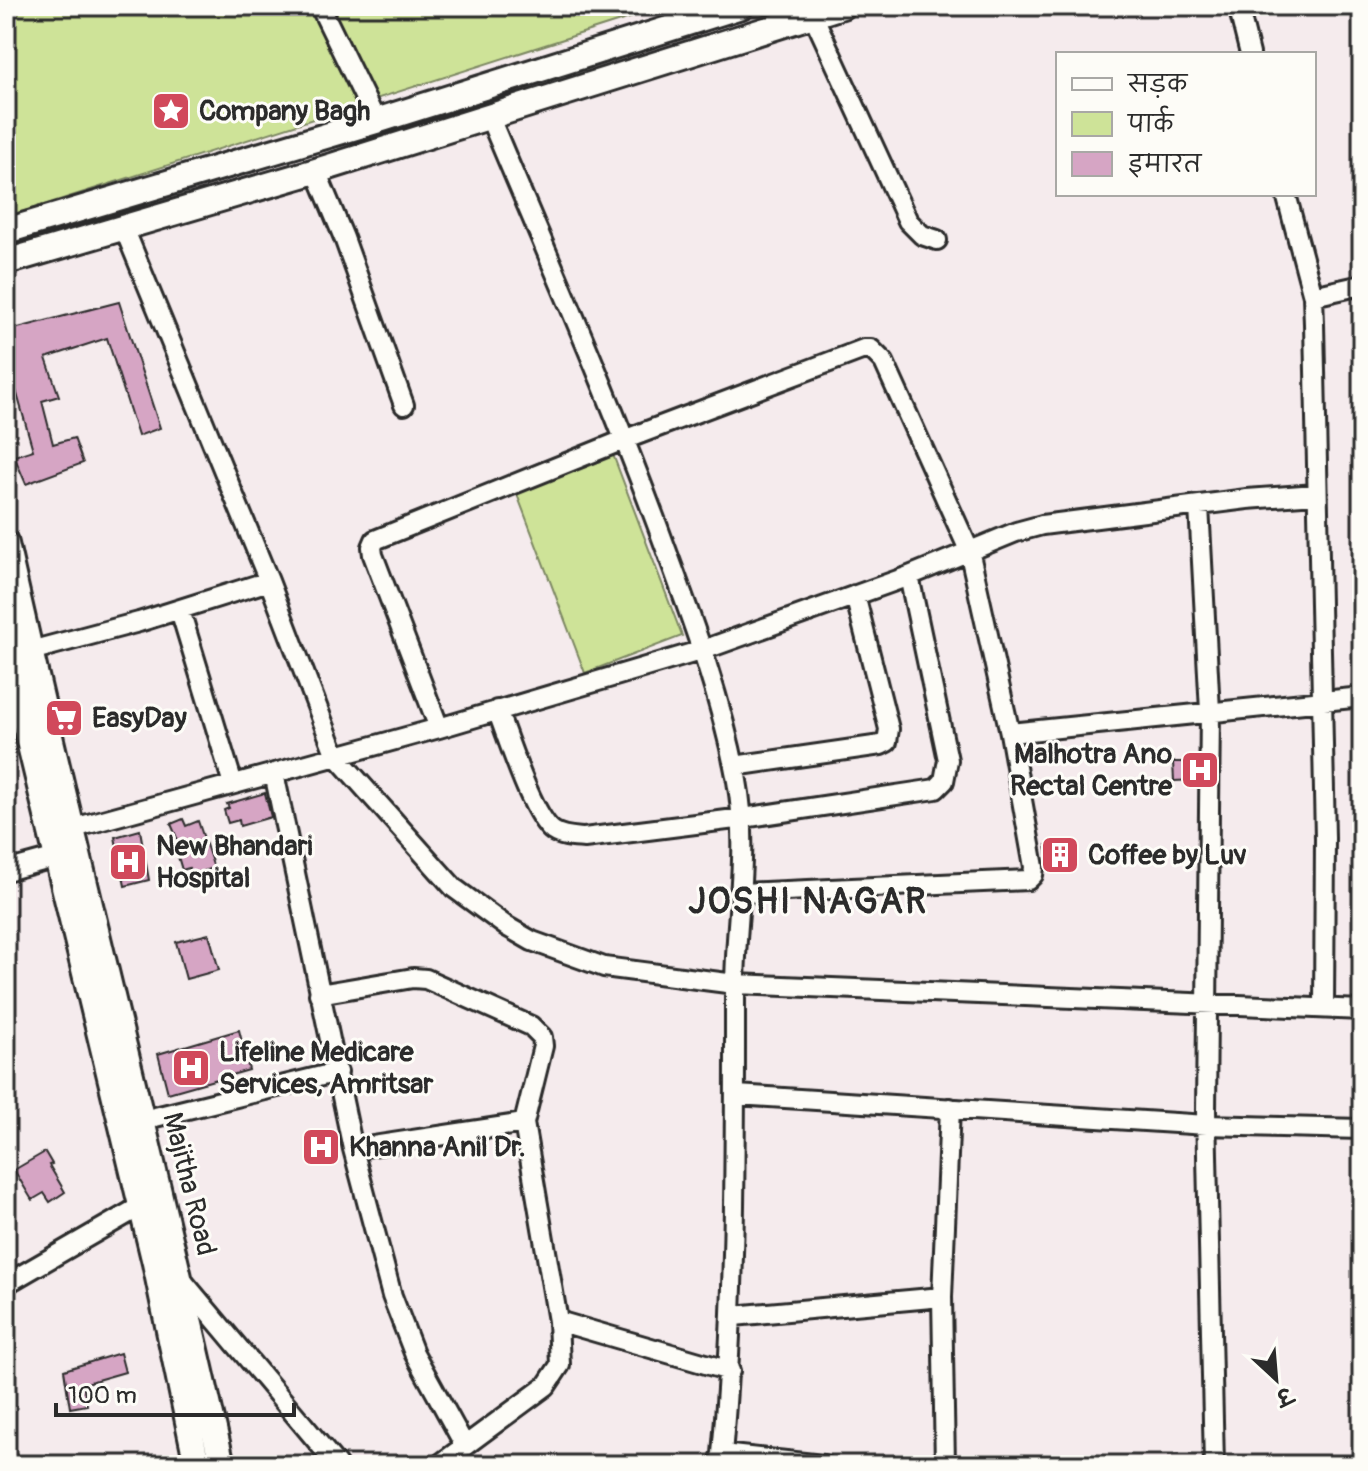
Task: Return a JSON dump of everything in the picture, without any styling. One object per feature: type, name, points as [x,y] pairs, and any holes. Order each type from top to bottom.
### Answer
[{"type":"main road","points":[[6,231],[376,121],[741,6]]},
{"type":"main road","points":[[6,262],[490,118],[842,6]]},
{"type":"main road","name":"Majitha Road","points":[[6,544],[15,652],[57,857],[155,1263],[197,1465]]},
{"type":"main road","name":"Majitha Road","points":[[15,652],[70,829],[181,1278],[222,1465]]},
{"type":"street","points":[[320,6],[376,121]]},
{"type":"street","points":[[1238,6],[1250,52]]},
{"type":"street","points":[[813,15],[908,221],[922,235],[937,240]]},
{"type":"street","points":[[490,118],[626,439],[703,650],[734,766],[743,818],[742,893],[735,984],[733,1316],[720,1460],[823,1465]]},
{"type":"street","points":[[316,171],[344,238],[404,405]]},
{"type":"street","points":[[1287,196],[1313,296],[1325,838],[1324,1008]]},
{"type":"street","points":[[124,228],[269,581],[336,756],[454,888],[506,926],[532,941],[604,967],[735,984],[1362,1010]]},
{"type":"street","points":[[1313,296],[1362,285]]},
{"type":"street","points":[[439,728],[373,555],[372,543],[381,536],[626,439],[864,349],[871,349],[884,362],[969,550],[1010,733],[1033,875],[1028,880],[742,893]]},
{"type":"street","points":[[70,829],[439,728],[703,650],[1042,525],[1316,494]]},
{"type":"street","points":[[1199,506],[1210,711],[1207,1125],[1214,1465]]},
{"type":"street","points":[[497,710],[540,815],[556,833],[584,838],[936,789],[944,781],[948,760],[909,576]]},
{"type":"street","points":[[15,652],[180,610],[269,581]]},
{"type":"street","points":[[734,766],[887,742],[889,729],[855,595]]},
{"type":"street","points":[[180,610],[233,784]]},
{"type":"street","points":[[1010,733],[1362,697]]},
{"type":"street","points":[[274,773],[353,1149],[402,1326],[465,1446]]},
{"type":"street","points":[[6,871],[57,857]]},
{"type":"street","points":[[319,994],[413,978],[426,979],[531,1026],[542,1037],[543,1046],[524,1123],[561,1354],[555,1376],[546,1386],[439,1465]]},
{"type":"street","points":[[143,1120],[338,1072]]},
{"type":"street","points":[[736,1095],[1207,1125],[1362,1129]]},
{"type":"street","points":[[945,1465],[942,1297],[950,1108]]},
{"type":"street","points":[[353,1149],[524,1123]]},
{"type":"street","points":[[6,1284],[141,1206]]},
{"type":"street","points":[[155,1263],[181,1278],[337,1465]]},
{"type":"street","points":[[733,1316],[942,1297]]},
{"type":"street","points":[[558,1321],[730,1371]]},
{"type":"green space","name":"Company Bagh","points":[[6,6],[667,6],[6,217]]},
{"type":"green space","points":[[612,452],[682,636],[585,673],[515,489]]},
{"type":"building","points":[[119,302],[160,428],[138,436],[107,338],[46,358],[59,396],[42,401],[53,444],[74,438],[83,463],[26,484],[14,456],[33,450],[6,355],[6,331]]},
{"type":"building","points":[[1173,762],[1198,762],[1197,780],[1174,781]]},
{"type":"building","points":[[265,793],[271,817],[240,826],[239,820],[228,823],[224,810],[229,808],[227,804]]},
{"type":"building","points":[[183,819],[186,826],[198,821],[214,868],[191,875],[189,868],[182,870],[173,840],[177,838],[171,824]]},
{"type":"building","points":[[140,830],[149,880],[125,886],[115,837]]},
{"type":"building","name":"Coffee by Luv","points":[[1071,843],[1075,866],[1050,869],[1046,845]]},
{"type":"building","points":[[209,934],[219,970],[186,979],[176,942]]},
{"type":"building","points":[[239,1030],[249,1070],[168,1093],[158,1054]]},
{"type":"building","points":[[45,1152],[65,1192],[50,1202],[44,1193],[32,1200],[14,1170]]},
{"type":"building","points":[[120,1353],[125,1372],[83,1384],[87,1405],[70,1408],[64,1370]]},
{"type":"place","name":"Company Bagh","points":[[171,111]]},
{"type":"place","name":"EasyDay","points":[[64,718]]},
{"type":"place","name":"Malhotra Ano Rectal Centre","points":[[1200,770]]},
{"type":"place","name":"Coffee by Luv","points":[[1060,855]]},
{"type":"place","name":"New Bhandari Hospital","points":[[128,862]]},
{"type":"place","name":"Lifeline Medicare Services, Amritsar","points":[[191,1068]]},
{"type":"place","name":"Khanna Anil Dr.","points":[[321,1147]]},
{"type":"district","name":"JOSHI NAGAR","points":[[808,901]]}]
